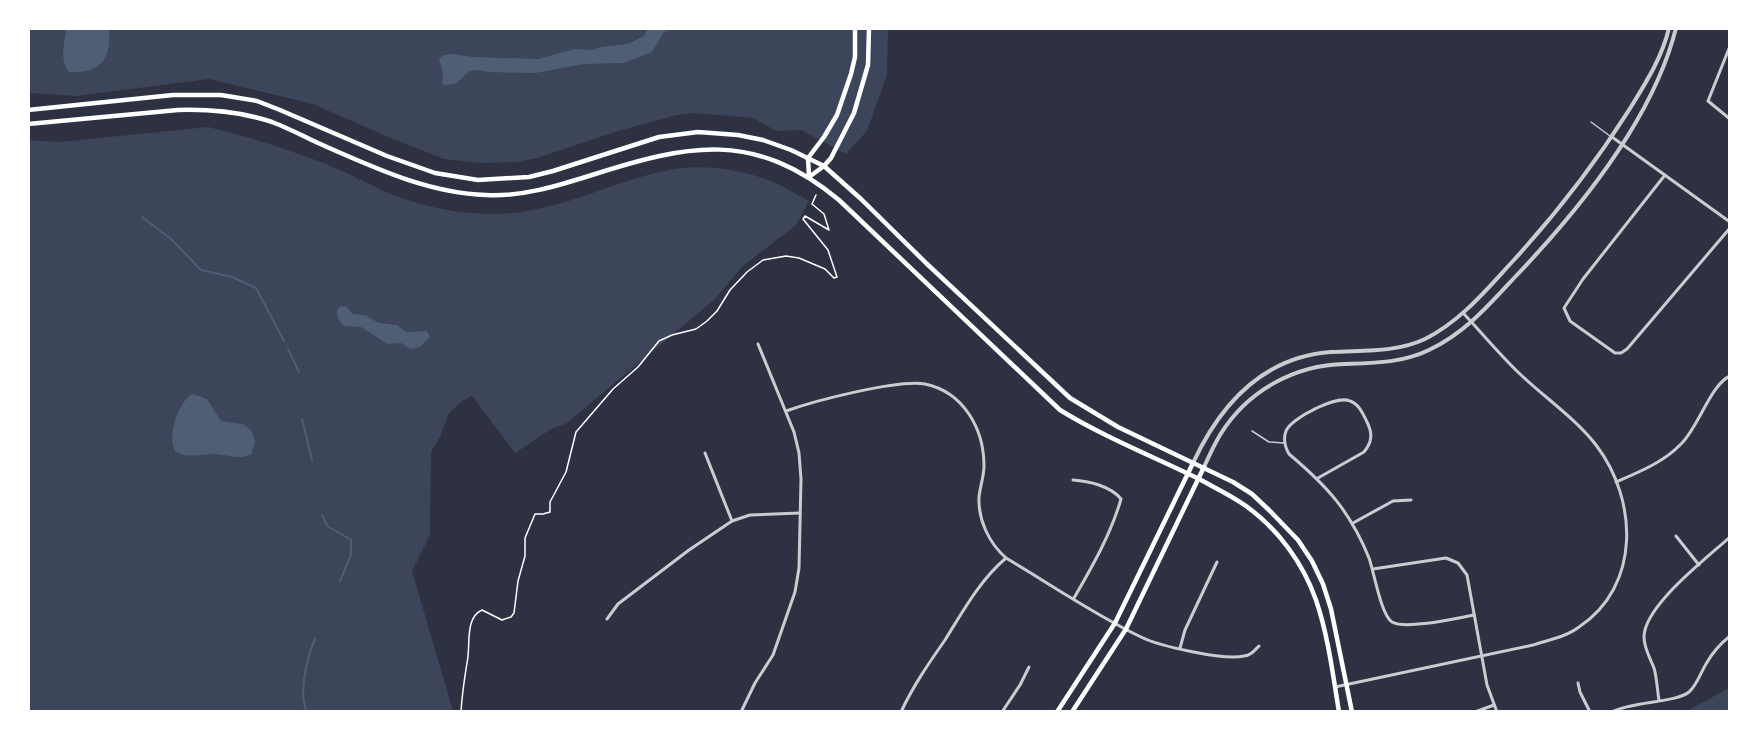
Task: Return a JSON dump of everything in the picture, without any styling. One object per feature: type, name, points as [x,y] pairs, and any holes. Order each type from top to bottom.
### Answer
[{"type":"main road","points":[[808,177],[808,158],[824,137],[842,103],[855,57],[855,28]]},
{"type":"main road","points":[[808,177],[824,166],[844,134],[861,91],[867,65],[869,28]]},
{"type":"main road","points":[[28,110],[173,95],[221,95],[257,101],[387,156],[435,173],[478,180],[529,177],[659,137],[698,132],[763,140],[791,150],[824,166],[1070,398],[1118,428],[1204,467],[1252,494],[1298,540],[1312,561],[1331,609],[1352,711]]},
{"type":"main road","points":[[28,124],[178,110],[231,112],[273,123],[405,179],[437,190],[487,195],[529,193],[651,157],[691,149],[732,150],[755,155],[795,169],[839,200],[1060,410],[1090,428],[1221,490],[1247,506],[1287,546],[1300,566],[1316,601],[1339,711]]},
{"type":"main road","points":[[1057,711],[1115,623],[1192,463]]},
{"type":"main road","points":[[1072,711],[1126,629],[1204,467]]},
{"type":"street","points":[[1192,463],[1208,432],[1227,406],[1250,384],[1277,367],[1314,355],[1382,350],[1408,345],[1436,333],[1464,314],[1554,216],[1612,137],[1648,80],[1665,44],[1669,28]]},
{"type":"street","points":[[1204,467],[1220,435],[1234,416],[1262,390],[1283,377],[1324,365],[1383,363],[1411,357],[1445,342],[1472,323],[1571,215],[1622,144],[1660,77],[1671,51],[1676,28]]},
{"type":"street","points":[[1730,46],[1708,101],[1730,119]]},
{"type":"street","points":[[1612,137],[1730,222]]},
{"type":"street","points":[[1665,176],[1583,279],[1564,308],[1570,321],[1615,352],[1622,353],[1627,350],[1730,228]]},
{"type":"street","points":[[1335,687],[1533,645],[1560,637],[1578,629],[1600,609],[1617,584],[1624,564],[1627,532],[1624,507],[1605,457],[1595,444],[1518,373],[1464,314]]},
{"type":"street","points":[[741,711],[773,655],[795,592],[799,568],[801,479],[799,453],[794,432],[758,344]]},
{"type":"street","points":[[1616,482],[1648,467],[1682,444],[1717,388],[1727,376],[1730,376]]},
{"type":"street","points":[[786,411],[808,403],[912,383],[924,384],[949,394],[972,416],[979,431],[984,467],[979,497],[981,515],[992,543],[1006,558],[1115,623],[1150,641],[1233,658],[1251,654],[1259,646]]},
{"type":"street","points":[[1318,478],[1364,452],[1369,446],[1371,429],[1359,407],[1351,401],[1343,399],[1327,404],[1293,422],[1285,432],[1289,454],[1318,478],[1353,523],[1373,569],[1385,613],[1391,621],[1414,624],[1474,615]]},
{"type":"street","points":[[705,453],[732,521]]},
{"type":"street","points":[[1073,480],[1095,484],[1118,495],[1120,499],[1118,510],[1092,567],[1074,597]]},
{"type":"street","points":[[1353,523],[1394,501],[1411,500]]},
{"type":"street","points":[[606,619],[618,604],[732,521],[750,515],[800,513]]},
{"type":"street","points":[[1676,536],[1699,565]]},
{"type":"street","points":[[1659,700],[1656,677],[1645,646],[1644,633],[1656,608],[1666,596],[1730,537]]},
{"type":"street","points":[[900,711],[977,591],[1006,558]]},
{"type":"street","points":[[1373,569],[1437,558],[1452,559],[1461,566],[1467,575],[1487,685],[1497,711]]},
{"type":"street","points":[[1180,648],[1189,621],[1217,562]]},
{"type":"street","points":[[1612,711],[1626,705],[1683,696],[1690,692],[1716,649],[1730,636]]},
{"type":"street","points":[[1002,711],[1029,667]]},
{"type":"street","points":[[1578,683],[1590,711]]},
{"type":"street","points":[[1474,711],[1494,705]]},
{"type":"lane","points":[[1591,122],[1612,137]]},
{"type":"lane","points":[[1252,431],[1269,442],[1285,442]]},
{"type":"path","points":[[461,711],[462,680],[468,662],[473,620],[482,610],[501,620],[511,617],[514,613],[518,581],[525,556],[525,538],[530,524],[535,514],[550,512],[550,502],[566,472],[576,432],[583,421],[593,414],[612,389],[625,375],[638,367],[659,342],[672,335],[696,329],[707,321],[717,311],[730,290],[747,272],[763,260],[786,256],[799,258],[825,269],[834,278],[837,277],[828,250],[803,217],[829,230],[824,214],[812,204],[816,195]]},
{"type":"shaded area","points":[[29,29],[888,29],[887,75],[867,131],[846,154],[801,130],[776,131],[753,118],[693,113],[618,131],[537,158],[517,162],[480,163],[444,159],[313,104],[209,79],[76,96],[29,93]]},
{"type":"shaded area","points":[[66,29],[109,29],[108,49],[102,63],[89,70],[69,72],[63,57]]},
{"type":"shaded area","points":[[647,29],[671,29],[664,32],[652,52],[624,63],[584,64],[535,73],[479,70],[470,71],[455,84],[444,85],[442,82],[443,73],[439,59],[443,55],[538,59],[575,49],[592,50],[628,44],[644,36]]},
{"type":"shaded area","points":[[208,127],[251,138],[307,157],[410,201],[453,211],[497,214],[533,210],[654,173],[699,167],[750,174],[778,184],[809,201],[796,225],[743,266],[714,300],[567,423],[551,429],[515,453],[472,396],[449,413],[440,437],[431,452],[430,535],[412,571],[453,711],[29,711],[28,140],[59,142]]},
{"type":"shaded area","points":[[341,306],[347,307],[353,314],[365,315],[379,323],[397,325],[406,332],[427,331],[430,337],[420,347],[410,349],[401,343],[387,344],[361,327],[344,326],[338,319],[337,310]]},
{"type":"shaded area","points":[[193,394],[207,399],[221,421],[243,424],[252,431],[255,443],[251,454],[237,457],[213,454],[190,456],[176,452],[172,438],[175,420],[183,404]]},
{"type":"shaded area","points":[[1729,688],[1729,711],[1687,711]]},
{"type":"waterway","points":[[142,217],[171,239],[201,270],[232,277],[256,288],[284,341]]},
{"type":"waterway","points":[[288,349],[299,372]]},
{"type":"waterway","points":[[302,419],[312,460]]},
{"type":"waterway","points":[[322,515],[327,526],[351,540],[351,555],[340,581]]},
{"type":"waterway","points":[[307,712],[303,686],[309,655],[315,639]]}]
